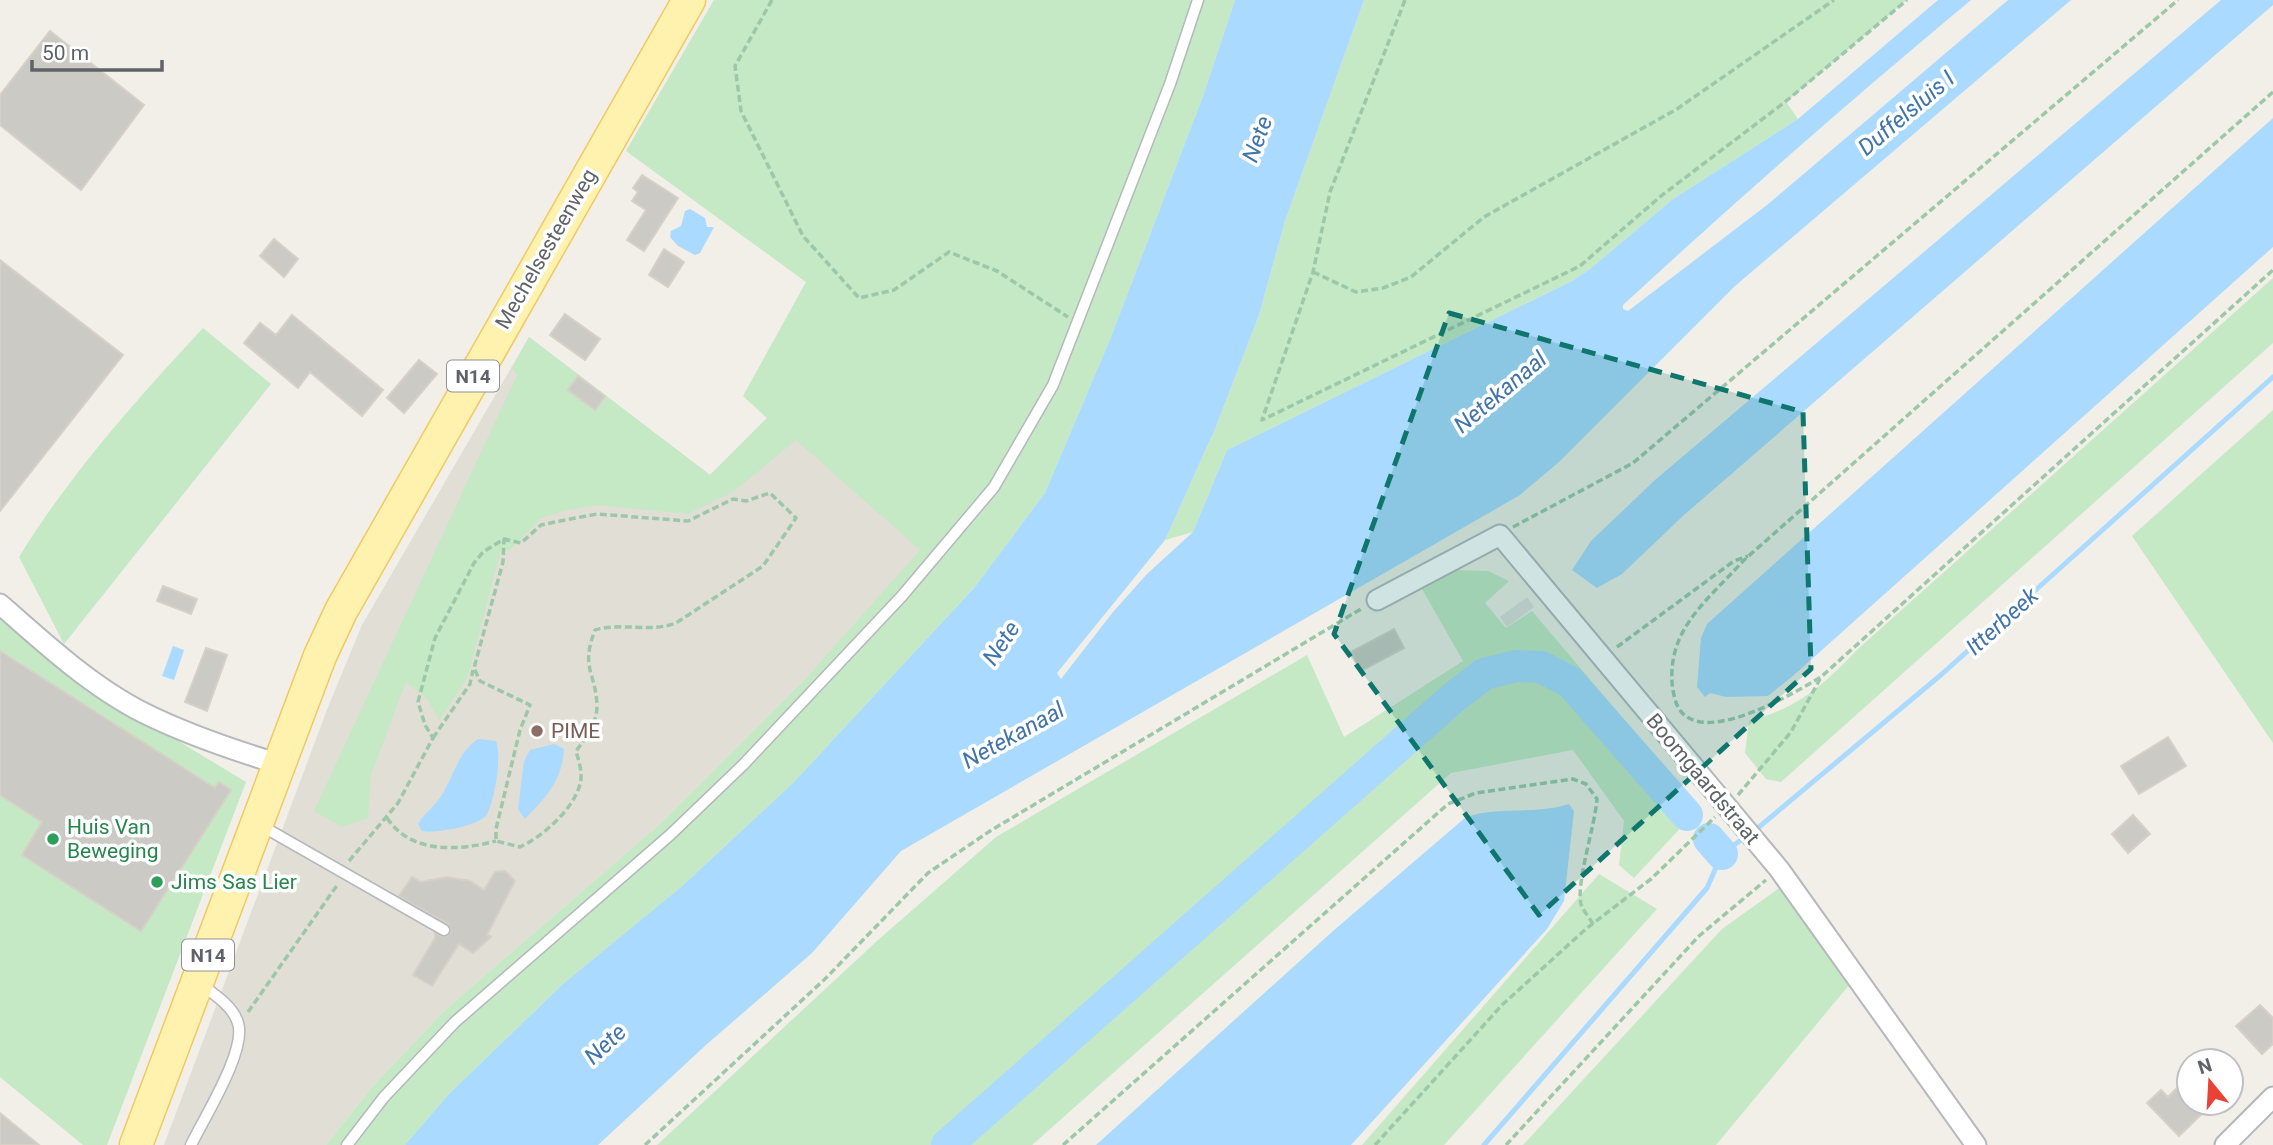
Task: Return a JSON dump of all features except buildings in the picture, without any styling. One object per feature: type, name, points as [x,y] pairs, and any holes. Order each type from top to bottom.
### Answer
[{"type":"main road","name":"Mechelsesteenweg","points":[[135,1145],[320,656],[369,557],[689,0]]},
{"type":"street","points":[[1377,600],[1500,535]]},
{"type":"street","name":"Boomgaardstraat","points":[[1500,535],[1779,869],[1976,1145]]},
{"type":"street","points":[[0,604],[82,672],[142,712],[205,740],[279,764]]},
{"type":"street","points":[[2225,1145],[2273,1097]]},
{"type":"lane","points":[[346,1145],[384,1097],[455,1022],[670,835],[817,690],[902,596],[994,487],[1053,385],[1170,84],[1198,0]]},
{"type":"lane","points":[[257,824],[444,930]]},
{"type":"lane","points":[[191,1145],[239,1045],[239,1025],[232,1011],[198,982]]},
{"type":"path","points":[[772,0],[735,66],[741,111],[803,236],[859,298],[894,290],[949,252],[997,271],[1078,324]]},
{"type":"path","points":[[1405,0],[1330,192],[1312,272],[1262,421],[1580,266],[1661,196],[1785,102],[1907,0]]},
{"type":"path","points":[[1312,272],[1356,292],[1383,288],[1411,277],[1484,217],[1676,109],[1834,0]]},
{"type":"path","points":[[1500,535],[1633,463],[2178,0]]},
{"type":"path","points":[[2273,92],[1750,555],[1693,617],[1677,644],[1672,688],[1676,704],[1684,715],[1699,720],[1728,720],[1768,708],[1821,677],[2273,270]]},
{"type":"path","points":[[387,817],[410,839],[433,849],[496,841],[520,847],[529,842],[571,804],[581,782],[576,751],[590,733],[597,706],[587,667],[595,629],[617,626],[662,629],[676,623],[763,566],[796,518],[770,493],[746,501],[733,499],[688,521],[597,514],[541,525],[521,542],[505,539],[483,552],[474,563],[435,638],[418,702],[425,725],[433,738]]},
{"type":"path","points":[[239,1025],[344,873],[398,803],[433,738],[470,684],[503,562],[505,539]]},
{"type":"path","points":[[1601,659],[1734,561],[1750,555]]},
{"type":"path","points":[[645,1145],[825,979],[928,873],[990,831],[1377,600]]},
{"type":"path","points":[[474,668],[480,681],[530,705],[500,809],[496,841]]},
{"type":"path","points":[[1375,1145],[1502,1005],[1593,923],[1651,879],[1756,777],[1791,732],[1821,677]]},
{"type":"path","points":[[1063,1145],[1448,804],[1476,793],[1573,779],[1586,784],[1597,799],[1595,824],[1582,879],[1581,905],[1593,923]]},
{"type":"path","points":[[1506,1145],[1699,936],[1779,869]]},
{"type":"highlighted area","points":[[1449,313],[1803,412],[1811,669],[1539,915],[1334,634]]},
{"type":"shaded area","name":"PIME","points":[[529,337],[710,475],[767,418],[796,439],[921,550],[805,679],[660,824],[444,1011],[373,1086],[326,1145],[164,1145],[328,707],[362,625]]},
{"type":"shaded area","points":[[1527,597],[1534,607],[1507,627],[1500,617]]},
{"type":"green space","points":[[714,0],[1235,0],[1203,96],[1111,337],[1045,493],[974,588],[794,782],[681,887],[564,983],[449,1094],[405,1145],[326,1145],[373,1086],[444,1011],[660,824],[805,679],[920,550],[796,440],[733,492],[688,514],[597,505],[563,511],[540,519],[510,550],[501,550],[467,679],[439,720],[427,699],[406,682],[371,775],[368,818],[342,827],[314,811],[517,375],[512,368],[529,337],[710,475],[767,418],[743,396],[806,282],[626,151]]},
{"type":"green space","points":[[1364,0],[1907,0],[1786,102],[1798,119],[1673,199],[1572,281],[1227,450],[1193,532],[1165,540],[1215,429],[1259,315],[1285,221]]},
{"type":"green space","points":[[2273,278],[2273,343],[1781,782],[1766,779],[1745,753],[1749,721],[1767,716],[1796,702],[1833,674]]},
{"type":"green space","points":[[203,328],[271,384],[64,644],[19,557],[82,467]]},
{"type":"green space","points":[[2273,410],[2273,743],[2132,536]]},
{"type":"green space","points":[[1453,570],[1488,571],[1509,581],[1485,603],[1506,628],[1532,611],[1699,808],[1634,878],[1619,865],[1624,821],[1573,750],[1451,773],[1032,1145],[657,1145],[877,941],[996,837],[1307,655],[1344,737],[1463,661],[1422,589]]},
{"type":"green space","points":[[0,619],[56,667],[246,782],[107,1145],[83,1145],[0,1077]]},
{"type":"green space","points":[[1599,874],[1657,909],[1444,1145],[1362,1145]]},
{"type":"green space","points":[[1782,886],[1850,984],[1716,1145],[1523,1145],[1722,929]]},
{"type":"water","points":[[1235,0],[1364,0],[1285,221],[1259,315],[1215,429],[1165,540],[1057,673],[1061,679],[1113,612],[1147,574],[1193,532],[1227,450],[1572,281],[1673,199],[1798,119],[1938,0],[1971,0],[1752,188],[1623,305],[1623,309],[1628,311],[1767,205],[2008,0],[2071,0],[1735,286],[1559,462],[1520,495],[901,851],[812,953],[706,1045],[598,1145],[405,1145],[449,1094],[564,983],[681,887],[794,782],[974,588],[1045,493],[1111,337],[1203,96]]},
{"type":"water","points":[[2221,0],[2273,0],[2273,5],[1684,515],[1622,574],[1597,588],[1572,570],[1591,541],[1655,480]]},
{"type":"water","points":[[2273,118],[2273,247],[1768,696],[1726,697],[1710,693],[1705,697],[1697,687],[1701,638],[1707,624]]},
{"type":"water","points":[[690,209],[705,218],[707,227],[714,227],[700,253],[695,255],[678,246],[670,237],[671,231],[681,226],[685,211]]},
{"type":"water","points":[[173,646],[184,650],[174,680],[162,676]]},
{"type":"water","points":[[478,739],[496,741],[498,748],[497,778],[487,814],[467,825],[446,830],[422,831],[418,824],[442,795],[464,753]]},
{"type":"water","points":[[554,744],[564,749],[560,770],[546,796],[525,819],[518,809],[524,761],[530,750]]},
{"type":"water","points":[[1569,804],[1574,811],[1564,901],[1547,929],[1351,1145],[1096,1145],[1333,931],[1466,817]]},
{"type":"waterway","name":"Itterbeek","points":[[1753,832],[1942,674],[2273,377]]},
{"type":"waterway","points":[[947,1145],[1453,698],[1484,674],[1516,666],[1541,667],[1570,682],[1687,815]]},
{"type":"waterway","points":[[1484,1145],[1707,888],[1722,854],[1745,837]]},
{"type":"waterway","points":[[1709,839],[1722,854]]},
{"type":"place","name":"PIME","points":[[537,731]]},
{"type":"place","name":"Huis Van Beweging","points":[[53,839]]},
{"type":"place","name":"Jims Sas Lier","points":[[157,882]]},
{"type":"water label","name":"Duffelsluis I","points":[[1906,113]]},
{"type":"water label","name":"Nete","points":[[1257,139]]},
{"type":"water label","name":"Netekanaal","points":[[1500,392]]},
{"type":"water label","name":"Nete","points":[[1001,643]]},
{"type":"water label","name":"Netekanaal","points":[[1013,735]]},
{"type":"water label","name":"Nete","points":[[605,1044]]}]
